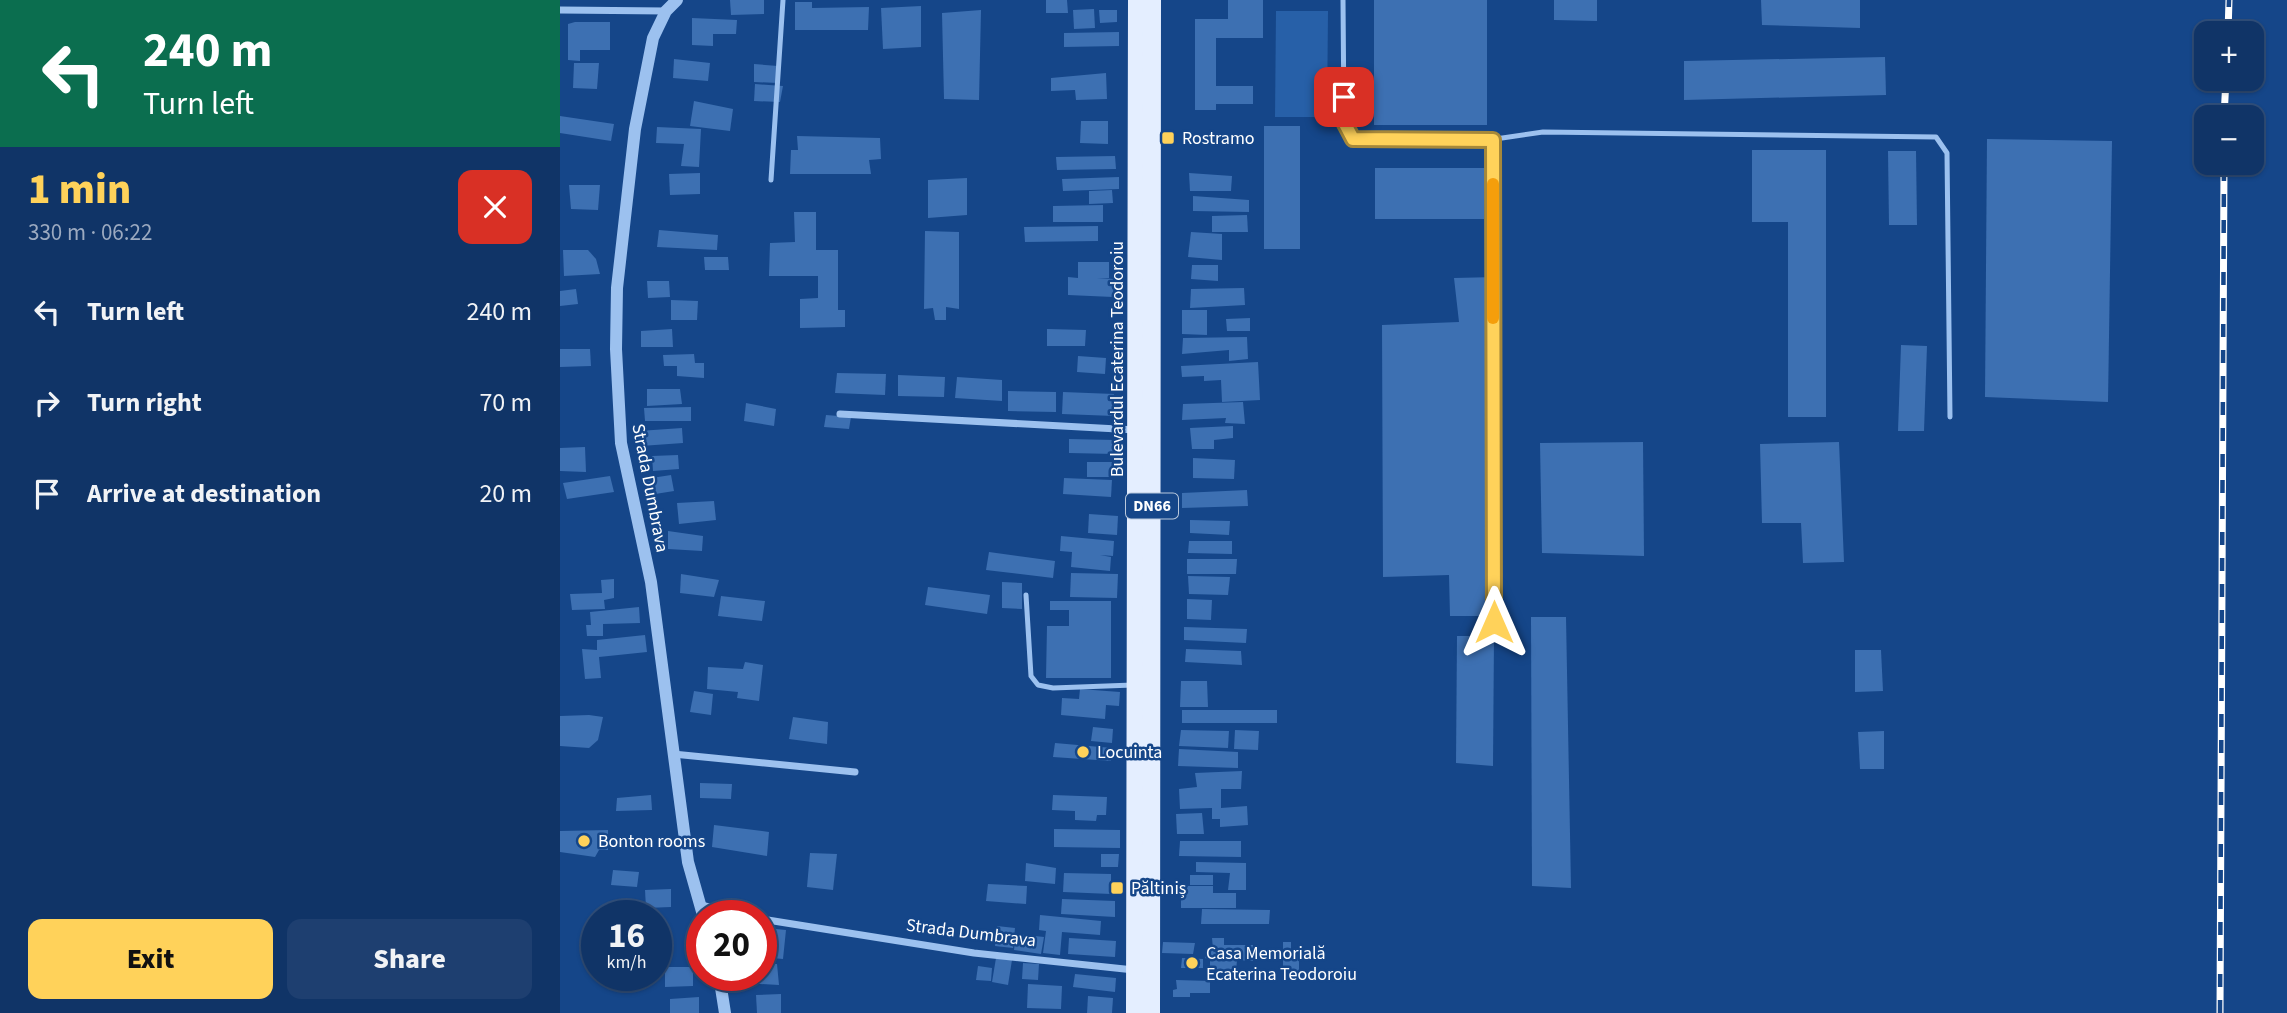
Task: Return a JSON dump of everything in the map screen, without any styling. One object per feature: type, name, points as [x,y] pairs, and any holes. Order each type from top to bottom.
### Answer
[{"type":"main road","name":"Bulevardul Ecaterina Teodoroiu","points":[[1137,0],[1139,430],[1136,685],[1143,970],[1151,1013]]},
{"type":"main road","name":"Bulevardul Ecaterina Teodoroiu","points":[[1135,1013],[1143,970],[1152,0]]},
{"type":"street","name":"Strada Dumbrava","points":[[677,0],[666,11],[653,38],[635,129],[617,288],[616,349],[621,443],[651,582],[688,862],[699,900]]},
{"type":"street","points":[[560,10],[666,11]]},
{"type":"street","points":[[840,414],[1139,430]]},
{"type":"street","points":[[672,754],[855,772]]},
{"type":"street","name":"Strada Dumbrava","points":[[777,922],[974,953],[1143,970]]},
{"type":"street","points":[[722,991],[725,1013]]},
{"type":"lane","points":[[771,180],[783,0]]},
{"type":"lane","points":[[1343,0],[1344,122],[1353,139],[1493,140],[1543,132],[1936,137],[1947,153],[1950,417]]},
{"type":"lane","points":[[1493,140],[1494,622]]},
{"type":"lane","points":[[1026,595],[1031,676],[1038,685],[1053,688],[1136,685]]},
{"type":"shaded area","points":[[1276,11],[1328,11],[1327,117],[1275,117]]},
{"type":"building","points":[[730,0],[764,0],[764,14],[731,15]]},
{"type":"building","points":[[1046,0],[1067,0],[1068,13],[1046,13]]},
{"type":"building","points":[[1228,0],[1263,0],[1263,38],[1216,38],[1216,86],[1253,86],[1253,104],[1216,104],[1216,110],[1195,110],[1195,19],[1228,19]]},
{"type":"building","points":[[1374,0],[1487,0],[1487,125],[1374,125]]},
{"type":"building","points":[[1554,0],[1597,0],[1597,21],[1554,20]]},
{"type":"building","points":[[1761,0],[1860,0],[1860,28],[1762,25]]},
{"type":"building","points":[[795,2],[812,2],[812,8],[869,7],[868,30],[795,30]]},
{"type":"building","points":[[921,6],[921,47],[883,49],[881,8]]},
{"type":"building","points":[[1094,9],[1095,28],[1074,29],[1073,10]]},
{"type":"building","points":[[981,10],[979,100],[944,99],[942,13]]},
{"type":"building","points":[[1099,10],[1117,10],[1117,22],[1100,23]]},
{"type":"building","points":[[692,18],[737,20],[736,34],[713,34],[713,46],[692,45]]},
{"type":"building","points":[[610,22],[610,50],[580,50],[580,61],[568,60],[568,24]]},
{"type":"building","points":[[1119,32],[1119,46],[1064,47],[1064,33]]},
{"type":"building","points":[[1885,57],[1886,95],[1684,100],[1684,61]]},
{"type":"building","points":[[674,59],[710,63],[708,81],[673,78]]},
{"type":"building","points":[[574,63],[599,63],[597,89],[573,88]]},
{"type":"building","points":[[754,64],[778,66],[778,83],[754,82]]},
{"type":"building","points":[[1106,73],[1107,99],[1076,100],[1075,90],[1051,91],[1051,78]]},
{"type":"building","points":[[755,84],[783,86],[780,102],[754,101]]},
{"type":"building","points":[[694,101],[733,109],[730,131],[690,126]]},
{"type":"building","points":[[560,116],[614,124],[611,141],[560,133]]},
{"type":"building","points":[[1081,121],[1108,121],[1108,144],[1080,143]]},
{"type":"building","points":[[1264,126],[1300,126],[1300,249],[1264,249]]},
{"type":"building","points":[[657,127],[701,129],[699,167],[681,166],[684,144],[656,143]]},
{"type":"building","points":[[797,136],[880,138],[881,159],[869,160],[871,174],[790,174],[791,150],[798,150]]},
{"type":"building","points":[[1987,139],[2112,141],[2108,402],[1985,397]]},
{"type":"building","points":[[1752,150],[1826,150],[1826,417],[1788,417],[1788,222],[1752,222]]},
{"type":"building","points":[[1888,151],[1916,151],[1917,225],[1889,225]]},
{"type":"building","points":[[1115,156],[1116,169],[1057,170],[1056,157]]},
{"type":"building","points":[[1375,168],[1485,168],[1484,219],[1375,219]]},
{"type":"building","points":[[700,173],[700,194],[670,195],[669,174]]},
{"type":"building","points":[[1189,173],[1232,176],[1231,191],[1190,191]]},
{"type":"building","points":[[1119,177],[1119,189],[1063,191],[1062,179]]},
{"type":"building","points":[[967,178],[967,215],[928,218],[928,180]]},
{"type":"building","points":[[569,185],[600,185],[598,210],[571,209]]},
{"type":"building","points":[[1112,190],[1113,203],[1089,204],[1089,191]]},
{"type":"building","points":[[1193,196],[1249,200],[1249,212],[1193,211]]},
{"type":"building","points":[[1103,205],[1103,222],[1053,222],[1053,206]]},
{"type":"building","points":[[794,212],[816,212],[816,250],[838,250],[838,310],[845,310],[845,327],[800,328],[800,299],[818,298],[818,276],[769,276],[770,243],[795,242]]},
{"type":"building","points":[[1247,215],[1248,232],[1212,232],[1212,216]]},
{"type":"building","points":[[1098,226],[1098,241],[1025,242],[1024,227]]},
{"type":"building","points":[[659,230],[718,235],[717,250],[657,247]]},
{"type":"building","points":[[925,231],[959,232],[959,309],[946,307],[946,320],[935,320],[933,308],[924,309]]},
{"type":"building","points":[[1191,232],[1222,234],[1222,260],[1188,257]]},
{"type":"building","points":[[563,250],[588,250],[596,259],[600,274],[564,276]]},
{"type":"building","points":[[704,257],[728,257],[729,270],[705,270]]},
{"type":"building","points":[[1078,262],[1109,262],[1109,278],[1097,278],[1114,279],[1113,297],[1068,295],[1068,277],[1078,278]]},
{"type":"building","points":[[1192,265],[1218,265],[1218,281],[1191,279]]},
{"type":"building","points":[[1496,277],[1494,616],[1450,616],[1449,575],[1383,577],[1382,325],[1459,322],[1454,278]]},
{"type":"building","points":[[647,281],[669,281],[670,297],[648,298]]},
{"type":"building","points":[[1244,288],[1245,305],[1190,308],[1191,289]]},
{"type":"building","points":[[576,289],[578,304],[560,306],[560,291]]},
{"type":"building","points":[[671,300],[698,301],[697,320],[671,320]]},
{"type":"building","points":[[1182,310],[1207,310],[1207,335],[1182,334]]},
{"type":"building","points":[[1250,318],[1250,331],[1227,331],[1226,319]]},
{"type":"building","points":[[672,329],[673,347],[641,347],[641,331]]},
{"type":"building","points":[[1047,329],[1086,330],[1085,346],[1047,346]]},
{"type":"building","points":[[1247,337],[1248,359],[1229,361],[1229,350],[1182,354],[1183,338]]},
{"type":"building","points":[[1901,345],[1927,346],[1924,431],[1898,431]]},
{"type":"building","points":[[560,349],[590,349],[591,366],[560,367]]},
{"type":"building","points":[[694,354],[695,363],[704,363],[704,378],[677,376],[677,366],[664,366],[663,355]]},
{"type":"building","points":[[1078,356],[1106,358],[1105,374],[1077,372]]},
{"type":"building","points":[[1258,362],[1260,400],[1222,402],[1221,380],[1204,381],[1204,376],[1182,377],[1181,366]]},
{"type":"building","points":[[837,373],[886,374],[885,395],[835,393]]},
{"type":"building","points":[[898,375],[945,377],[944,397],[898,396]]},
{"type":"building","points":[[957,377],[1002,380],[1002,401],[955,398]]},
{"type":"building","points":[[647,389],[680,389],[682,404],[647,406]]},
{"type":"building","points":[[1008,391],[1056,392],[1056,412],[1008,411]]},
{"type":"building","points":[[1063,392],[1114,394],[1114,416],[1062,414]]},
{"type":"building","points":[[1243,402],[1245,424],[1225,423],[1226,418],[1182,420],[1183,404]]},
{"type":"building","points":[[746,403],[776,409],[774,426],[744,421]]},
{"type":"building","points":[[691,407],[691,421],[645,421],[644,408]]},
{"type":"building","points":[[826,415],[851,417],[849,429],[824,427]]},
{"type":"building","points":[[1233,426],[1233,438],[1214,440],[1214,449],[1192,449],[1190,428]]},
{"type":"building","points":[[682,428],[683,443],[641,446],[639,431]]},
{"type":"building","points":[[1069,439],[1115,440],[1115,454],[1069,453]]},
{"type":"building","points":[[1643,442],[1644,556],[1542,553],[1540,443]]},
{"type":"building","points":[[1839,442],[1844,562],[1803,563],[1801,523],[1762,523],[1760,444]]},
{"type":"building","points":[[585,447],[586,472],[560,471],[560,448]]},
{"type":"building","points":[[678,455],[679,469],[653,471],[652,456]]},
{"type":"building","points":[[1193,458],[1235,460],[1234,479],[1193,478]]},
{"type":"building","points":[[1087,462],[1112,462],[1112,477],[1087,477]]},
{"type":"building","points":[[671,475],[674,491],[649,495],[645,479]]},
{"type":"building","points":[[610,476],[614,492],[567,499],[563,483]]},
{"type":"building","points":[[1064,478],[1112,480],[1111,497],[1063,494]]},
{"type":"building","points":[[1247,490],[1248,506],[1182,508],[1182,493]]},
{"type":"building","points":[[714,501],[716,520],[679,524],[677,503]]},
{"type":"building","points":[[1089,514],[1118,516],[1117,535],[1088,533]]},
{"type":"building","points":[[1190,520],[1230,521],[1229,535],[1190,533]]},
{"type":"building","points":[[668,531],[703,536],[702,551],[668,549]]},
{"type":"building","points":[[1061,536],[1114,541],[1113,556],[1100,555],[1111,557],[1110,571],[1071,567],[1072,552],[1060,551]]},
{"type":"building","points":[[1189,541],[1232,541],[1232,554],[1188,553]]},
{"type":"building","points":[[989,552],[1055,561],[1053,578],[986,570]]},
{"type":"building","points":[[1187,559],[1237,559],[1236,574],[1187,574]]},
{"type":"building","points":[[1071,573],[1118,574],[1117,598],[1070,597]]},
{"type":"building","points":[[681,574],[719,580],[714,597],[680,593]]},
{"type":"building","points":[[1188,576],[1230,577],[1228,595],[1189,594]]},
{"type":"building","points":[[614,579],[614,598],[604,600],[605,609],[572,610],[570,594],[602,593],[601,580]]},
{"type":"building","points":[[1002,582],[1022,583],[1022,609],[1002,608]]},
{"type":"building","points":[[928,587],[990,595],[987,614],[925,605]]},
{"type":"building","points":[[721,596],[765,601],[762,621],[718,616]]},
{"type":"building","points":[[1187,599],[1212,600],[1211,620],[1187,619]]},
{"type":"building","points":[[1050,601],[1111,601],[1111,678],[1046,678],[1047,626],[1069,626],[1069,610],[1050,610]]},
{"type":"building","points":[[639,607],[640,623],[603,624],[603,636],[587,636],[586,625],[591,625],[590,612]]},
{"type":"building","points":[[1531,617],[1566,617],[1571,888],[1532,886]]},
{"type":"building","points":[[1184,627],[1247,629],[1246,643],[1184,640]]},
{"type":"building","points":[[645,635],[647,652],[599,657],[601,678],[585,679],[582,649],[597,650],[597,640]]},
{"type":"building","points":[[1457,636],[1494,636],[1493,766],[1456,763]]},
{"type":"building","points":[[1186,649],[1241,651],[1242,665],[1185,662]]},
{"type":"building","points":[[1855,650],[1881,650],[1883,691],[1855,692]]},
{"type":"building","points":[[745,662],[763,665],[759,701],[737,698],[738,692],[707,689],[708,667],[743,669]]},
{"type":"building","points":[[1181,681],[1207,681],[1208,707],[1180,707]]},
{"type":"building","points":[[1080,689],[1120,692],[1119,706],[1106,705],[1105,719],[1061,715],[1062,698],[1079,699]]},
{"type":"building","points":[[694,691],[713,694],[711,715],[690,712]]},
{"type":"building","points":[[1182,710],[1277,710],[1277,723],[1182,723]]},
{"type":"building","points":[[560,716],[603,717],[598,740],[589,748],[560,746]]},
{"type":"building","points":[[793,717],[828,722],[827,744],[789,739]]},
{"type":"building","points":[[1093,727],[1113,729],[1112,743],[1091,741]]},
{"type":"building","points":[[1181,730],[1229,731],[1228,748],[1179,746]]},
{"type":"building","points":[[1235,730],[1259,731],[1258,750],[1234,749]]},
{"type":"building","points":[[1884,731],[1884,769],[1860,769],[1858,732]]},
{"type":"building","name":"Locuinta","points":[[1055,743],[1112,748],[1111,761],[1053,757]]},
{"type":"building","points":[[1179,749],[1238,752],[1238,768],[1178,766]]},
{"type":"building","points":[[1242,771],[1241,789],[1221,789],[1221,808],[1247,806],[1248,825],[1220,827],[1220,819],[1212,819],[1212,808],[1180,809],[1179,789],[1197,787],[1195,773]]},
{"type":"building","points":[[700,783],[732,784],[731,799],[700,798]]},
{"type":"building","points":[[651,795],[652,810],[616,811],[617,798]]},
{"type":"building","points":[[1053,795],[1107,797],[1106,815],[1097,815],[1096,821],[1075,820],[1075,811],[1052,810]]},
{"type":"building","points":[[1202,813],[1204,834],[1177,834],[1176,814]]},
{"type":"building","points":[[714,825],[769,832],[767,856],[712,847]]},
{"type":"building","points":[[1054,829],[1120,830],[1120,848],[1054,847]]},
{"type":"building","name":"Bonton rooms","points":[[608,830],[608,850],[599,850],[595,857],[560,852],[560,831]]},
{"type":"building","points":[[1180,841],[1241,841],[1241,857],[1179,856]]},
{"type":"building","points":[[810,853],[837,854],[833,890],[807,887]]},
{"type":"building","points":[[1101,854],[1119,854],[1118,867],[1101,867]]},
{"type":"building","points":[[1196,862],[1246,863],[1246,890],[1228,890],[1230,873],[1196,872]]},
{"type":"building","points":[[1026,863],[1056,868],[1055,884],[1025,881]]},
{"type":"building","points":[[613,870],[639,872],[637,887],[611,885]]},
{"type":"building","points":[[1064,873],[1111,874],[1111,894],[1063,892]]},
{"type":"building","points":[[1190,875],[1213,875],[1213,885],[1190,885]]},
{"type":"building","points":[[988,884],[1027,886],[1026,904],[986,901]]},
{"type":"building","points":[[1181,886],[1213,886],[1213,893],[1236,893],[1236,908],[1181,908]]},
{"type":"building","points":[[671,889],[671,900],[646,900],[645,890]]},
{"type":"building","points":[[1062,899],[1115,901],[1115,917],[1061,914]]},
{"type":"building","points":[[1202,909],[1270,910],[1269,924],[1201,924]]},
{"type":"building","points":[[1040,915],[1101,921],[1100,935],[1062,932],[1060,955],[1043,953],[1046,931],[1039,930]]},
{"type":"building","points":[[997,926],[1015,928],[1013,948],[995,946]]},
{"type":"building","points":[[777,929],[786,930],[783,959],[777,958]]},
{"type":"building","points":[[1016,934],[1044,937],[1041,954],[1014,950]]},
{"type":"building","points":[[1069,938],[1116,941],[1115,957],[1068,954]]},
{"type":"building","points":[[1212,938],[1224,938],[1224,945],[1253,945],[1253,961],[1237,960],[1236,971],[1210,970],[1210,960],[1205,958],[1205,950],[1213,949]]},
{"type":"building","points":[[1163,942],[1195,943],[1193,954],[1162,953]]},
{"type":"building","points":[[1283,942],[1291,942],[1291,955],[1299,955],[1299,981],[1283,978]]},
{"type":"building","points":[[996,958],[1012,960],[1008,985],[992,982]]},
{"type":"building","name":"Casa Memorială Ecaterina Teodoroiu","points":[[1182,958],[1203,959],[1203,968],[1181,968]]},
{"type":"building","points":[[1023,963],[1039,964],[1038,980],[1022,979]]},
{"type":"building","points":[[978,966],[992,968],[991,981],[976,980]]},
{"type":"building","points":[[672,967],[686,967],[686,986],[672,987]]},
{"type":"building","points":[[1075,974],[1116,978],[1115,992],[1073,987]]},
{"type":"building","points":[[1176,980],[1210,981],[1210,993],[1190,993],[1190,997],[1173,997],[1173,990],[1177,989]]},
{"type":"building","points":[[1028,984],[1062,986],[1061,1009],[1027,1008]]},
{"type":"building","points":[[781,994],[781,1013],[757,1013],[756,995]]},
{"type":"building","points":[[1088,996],[1113,998],[1112,1013],[1087,1013]]},
{"type":"building","points":[[699,997],[699,1013],[670,1013],[670,999]]},
{"type":"railway","points":[[2228,21],[2229,0]]},
{"type":"railway","points":[[2225,91],[2225,105]]},
{"type":"railway","points":[[2220,1013],[2224,175]]},
{"type":"slow traffic","points":[[1493,184],[1493,318]]},
{"type":"place","name":"Rostramo","points":[[1168,138]]},
{"type":"place","name":"Locuinta","points":[[1083,752]]},
{"type":"place","name":"Bonton rooms","points":[[584,841]]},
{"type":"place","name":"Păltiniș","points":[[1117,888]]},
{"type":"place","name":"Casa Memorială Ecaterina Teodoroiu","points":[[1192,963]]},
{"type":"route","points":[[1344,97],[1344,122],[1346,131],[1353,139],[1475,142],[1493,140],[1494,622]]}]
